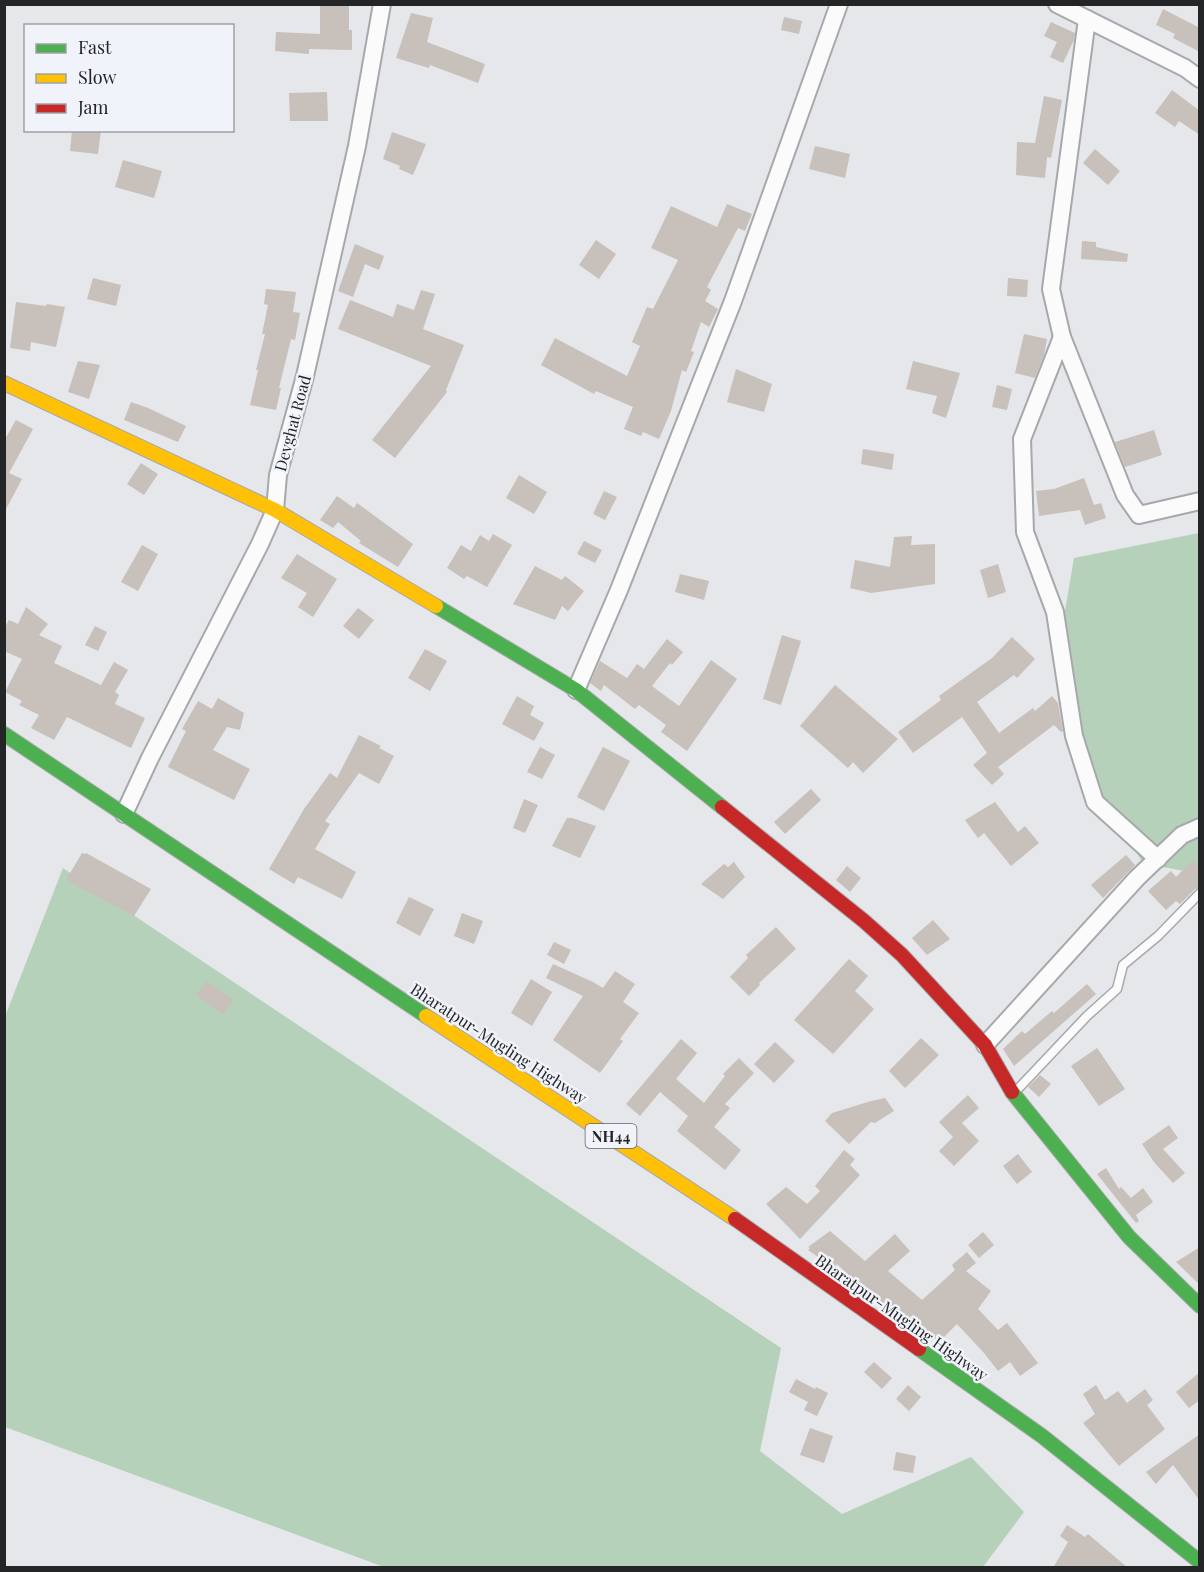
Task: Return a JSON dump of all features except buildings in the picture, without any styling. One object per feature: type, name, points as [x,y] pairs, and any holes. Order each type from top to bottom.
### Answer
[{"type":"main road","points":[[4,383],[275,510],[576,690],[864,921],[902,955],[934,987],[985,1045],[1012,1094],[1129,1237],[1200,1306]]},
{"type":"main road","name":"Bharatpur-Mugling Highway","points":[[4,734],[725,1212],[1042,1436],[1200,1562]]},
{"type":"street","name":"Devghat Road","points":[[124,814],[275,510],[278,475],[305,376],[357,146],[382,4]]},
{"type":"street","points":[[576,690],[624,579],[733,301],[839,4]]},
{"type":"street","points":[[1057,4],[1185,68],[1200,79]]},
{"type":"street","points":[[1087,19],[1051,289],[1062,337],[1125,495],[1139,515],[1200,501]]},
{"type":"street","points":[[1062,337],[1022,439],[1025,532],[1055,612],[1074,736],[1095,802],[1158,859]]},
{"type":"street","points":[[985,1045],[1137,878],[1182,835],[1200,827]]},
{"type":"lane","points":[[1012,1094],[1087,1016],[1117,989],[1123,965],[1158,936],[1200,893]]},
{"type":"green space","points":[[1199,533],[1199,874],[1143,863],[1102,797],[1057,658],[1074,558]]},
{"type":"green space","points":[[63,868],[781,1348],[760,1451],[842,1514],[971,1457],[1024,1512],[983,1567],[384,1567],[5,1427],[4,1019]]},
{"type":"traffic: fast","points":[[436,606],[576,690],[722,807]]},
{"type":"traffic: fast","points":[[4,734],[426,1016]]},
{"type":"traffic: fast","points":[[1012,1092],[1129,1237],[1200,1306]]},
{"type":"traffic: fast","points":[[919,1349],[1042,1436],[1200,1562]]},
{"type":"traffic: slow","points":[[4,383],[275,510],[436,606]]},
{"type":"traffic: slow","points":[[426,1016],[735,1219]]},
{"type":"traffic: jam","points":[[722,807],[864,921],[902,955],[985,1045],[1012,1092]]},
{"type":"traffic: jam","points":[[735,1219],[919,1349]]}]
